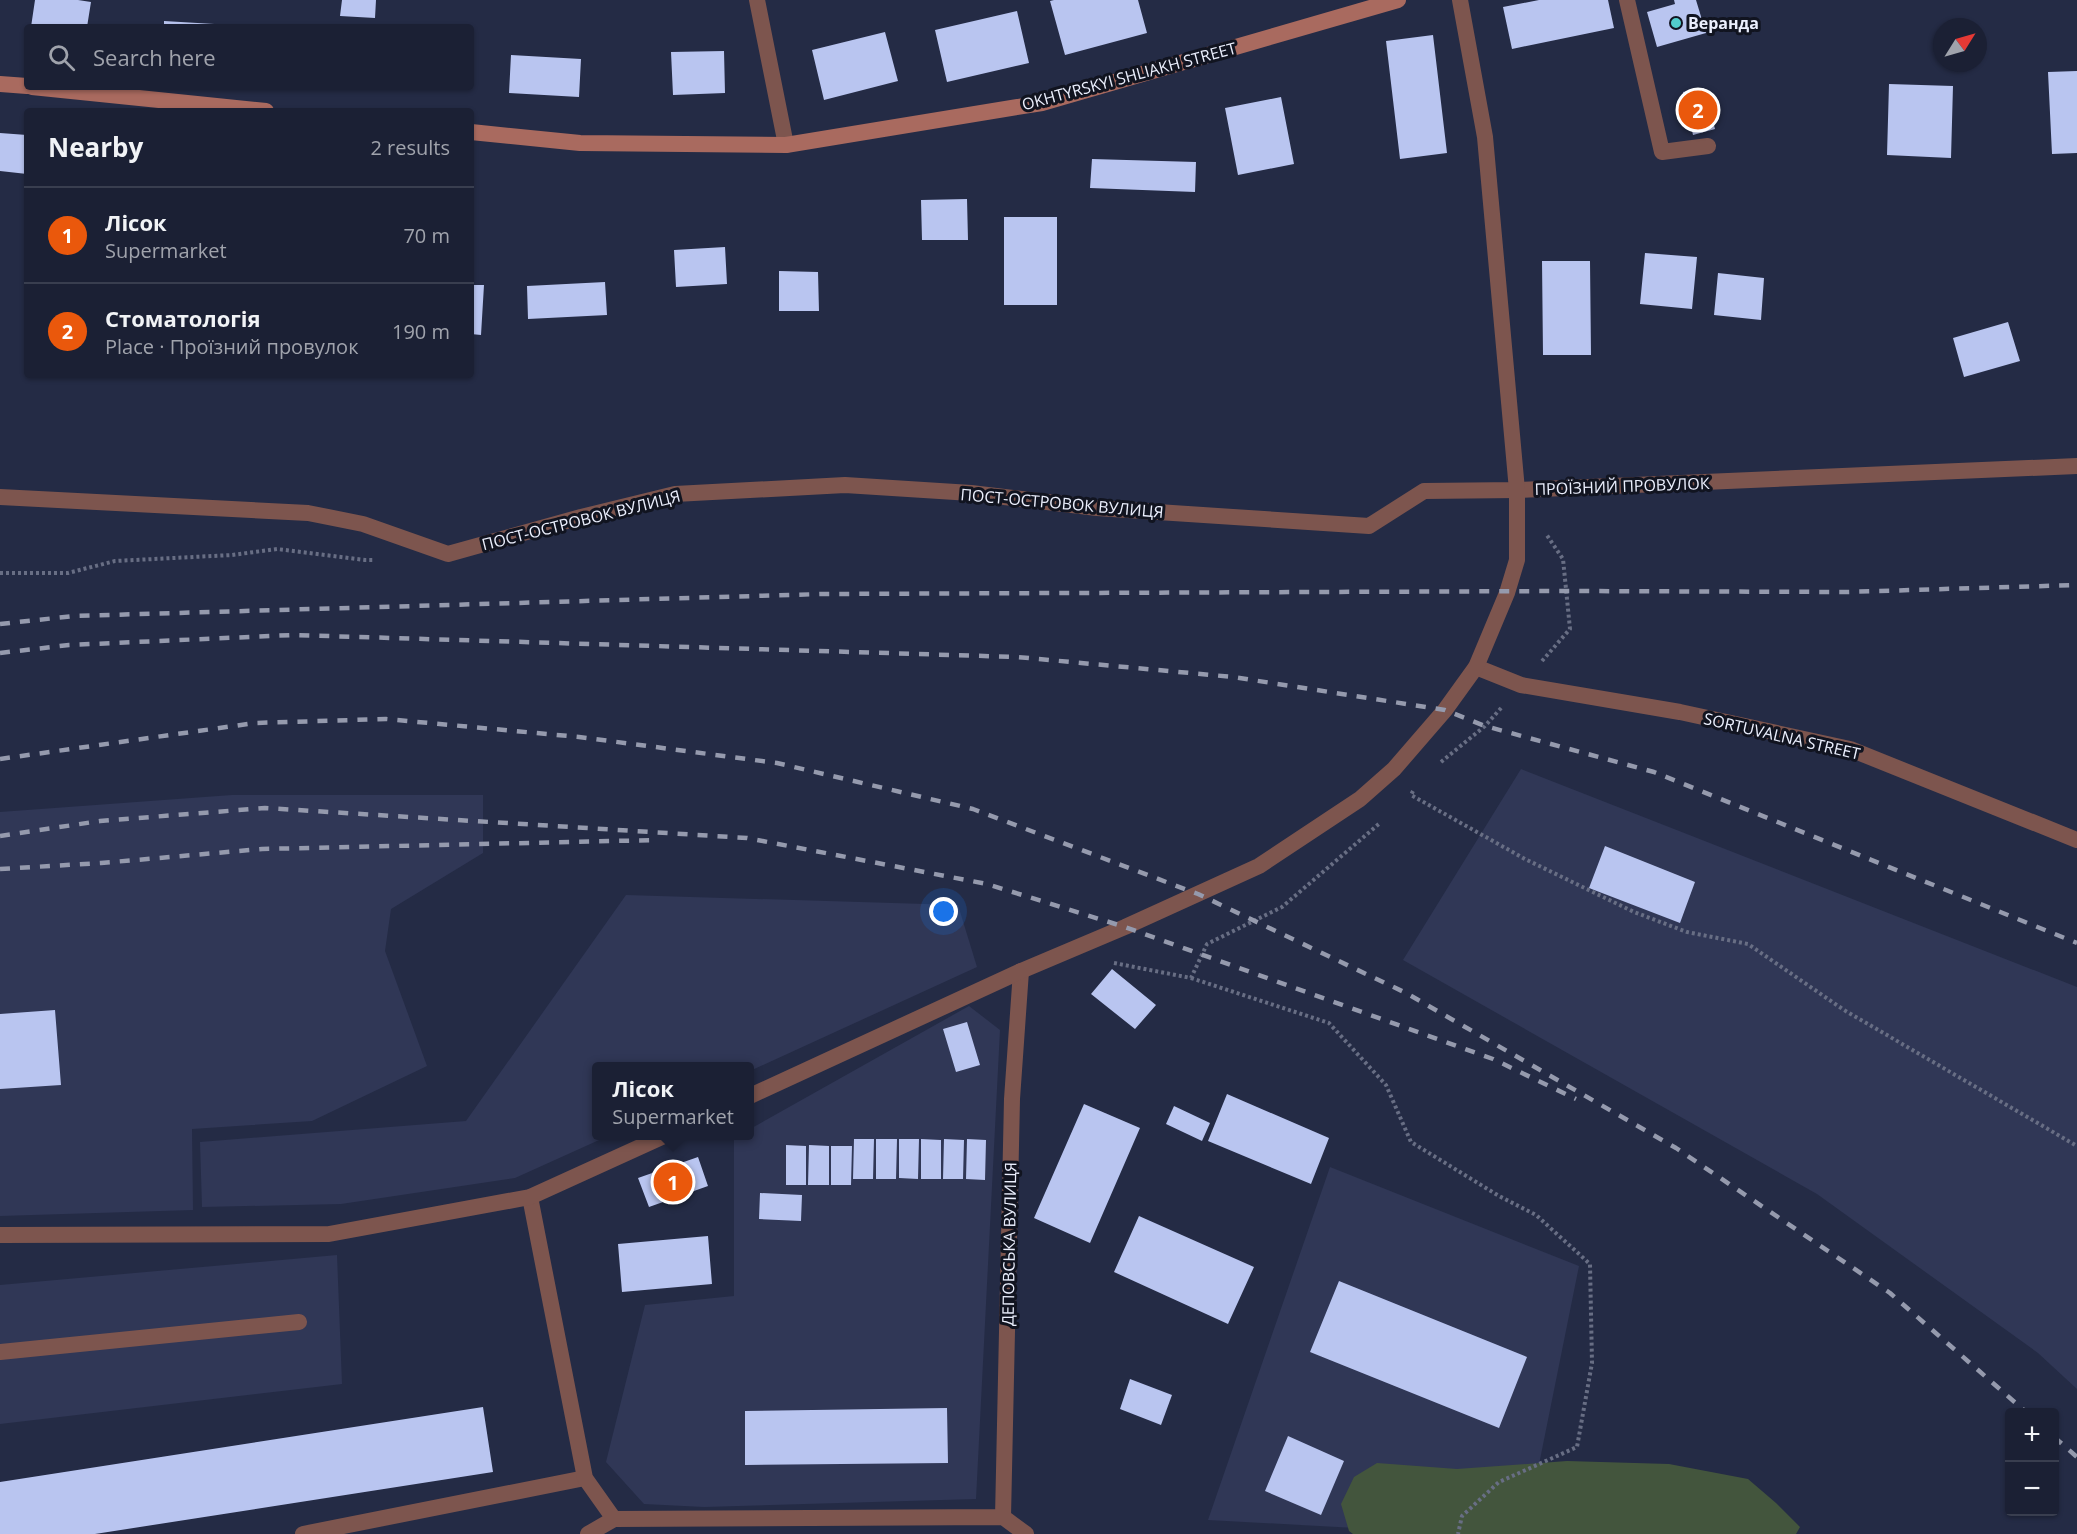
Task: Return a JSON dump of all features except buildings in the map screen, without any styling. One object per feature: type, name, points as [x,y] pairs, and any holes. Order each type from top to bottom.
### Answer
[{"type":"main road","name":"OKHTYRSKYI SHLIAKH STREET","points":[[474,132],[580,143],[786,144],[1042,103],[1398,0]]},
{"type":"main road","points":[[0,84],[24,86]]},
{"type":"main road","points":[[61,90],[237,108]]},
{"type":"street","points":[[757,0],[786,144]]},
{"type":"street","name":"ПРОЇЗНИЙ ПРОВУЛОК","points":[[1460,0],[1485,137],[1517,490],[2077,466]]},
{"type":"street","points":[[1627,0],[1662,152],[1708,146]]},
{"type":"street","name":"ПОСТ-ОСТРОВОК ВУЛИЦЯ","points":[[0,497],[308,513],[363,524],[448,554],[675,494],[845,485],[971,493],[1097,508],[1369,526],[1424,491],[1517,490]]},
{"type":"street","points":[[754,1094],[1021,971],[1259,866],[1360,799],[1394,769],[1445,710],[1476,668],[1507,593],[1517,560],[1517,490]]},
{"type":"street","name":"SORTUVALNA STREET","points":[[1476,668],[1521,685],[1680,712],[1850,748],[2077,840]]},
{"type":"street","name":"ДЕПОВСЬКА ВУЛИЦЯ","points":[[1003,1517],[1012,1099],[1021,971]]},
{"type":"street","points":[[0,1235],[329,1234],[530,1197],[655,1140]]},
{"type":"street","points":[[530,1197],[585,1478],[614,1519]]},
{"type":"street","points":[[0,1352],[299,1322]]},
{"type":"street","points":[[303,1534],[585,1478]]},
{"type":"street","points":[[588,1534],[614,1519],[1003,1517],[1026,1534]]},
{"type":"path","points":[[1439,764],[1485,726],[1570,629],[1563,559],[1543,529]]},
{"type":"path","points":[[0,573],[68,573],[115,561],[232,555],[277,549],[365,560],[377,559]]},
{"type":"path","points":[[1405,801],[1416,787]]},
{"type":"path","points":[[1411,795],[1525,859],[1634,912],[1687,932],[1748,944],[1844,1010],[2077,1146]]},
{"type":"path","points":[[1191,978],[1207,944],[1282,907],[1385,818]]},
{"type":"path","points":[[1111,963],[1191,978],[1329,1023],[1386,1085],[1411,1142],[1499,1196],[1536,1215],[1590,1264],[1592,1362],[1577,1447],[1499,1482],[1462,1516],[1458,1534]]},
{"type":"shaded area","points":[[1521,769],[2077,987],[2077,1389],[2038,1353],[1817,1194],[1403,960]]},
{"type":"shaded area","points":[[232,795],[483,795],[483,853],[391,909],[385,951],[427,1066],[312,1121],[192,1129],[193,1210],[0,1216],[0,812]]},
{"type":"shaded area","points":[[626,895],[958,905],[977,967],[754,1069],[754,1062],[592,1062],[592,1140],[599,1140],[515,1178],[341,1204],[202,1207],[200,1142],[466,1121]]},
{"type":"shaded area","points":[[969,1006],[1000,1030],[976,1499],[704,1507],[644,1504],[606,1462],[645,1305],[734,1296],[734,1140],[754,1140],[754,1127]]},
{"type":"shaded area","points":[[1330,1167],[1579,1266],[1525,1534],[1467,1534],[1208,1520]]},
{"type":"shaded area","points":[[337,1255],[342,1384],[0,1424],[0,1285]]},
{"type":"green space","points":[[1567,1461],[1669,1464],[1748,1479],[1800,1527],[1796,1534],[1353,1534],[1349,1531],[1341,1504],[1354,1477],[1377,1463],[1457,1469]]},
{"type":"railway","points":[[0,624],[74,616],[822,594],[1846,592],[2077,585]]},
{"type":"railway","points":[[0,653],[69,645],[293,635],[1017,657],[1233,677],[1445,710],[1485,726],[1654,772],[2077,943]]},
{"type":"railway","points":[[0,759],[255,723],[386,719],[579,737],[777,763],[973,809],[1198,894],[1406,993],[1676,1148],[1890,1293],[2021,1408]]},
{"type":"railway","points":[[0,836],[100,821],[265,808],[747,838],[987,884],[1125,927],[1493,1059],[1576,1099]]},
{"type":"railway","points":[[0,869],[262,849],[657,840]]},
{"type":"railway","points":[[2059,1441],[2077,1457]]},
{"type":"place","name":"Веранда","points":[[1676,23]]},
{"type":"place","name":"Стоматологія","points":[[1698,110]]},
{"type":"place","name":"Лісок","points":[[673,1182]]}]
